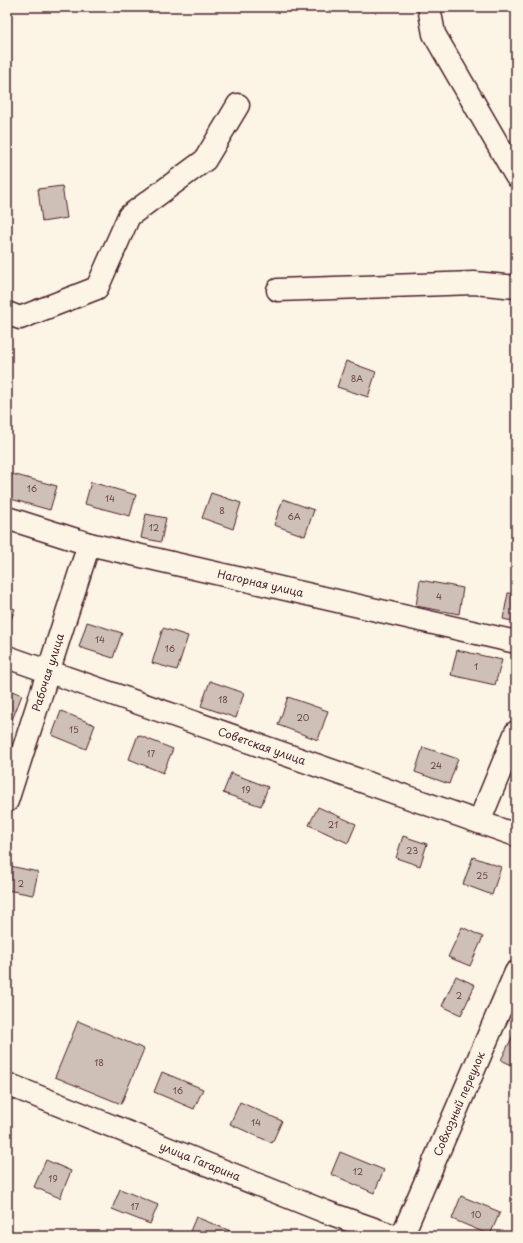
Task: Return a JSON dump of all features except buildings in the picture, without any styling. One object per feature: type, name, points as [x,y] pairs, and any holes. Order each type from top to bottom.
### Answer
[{"type":"street","points":[[429,7],[434,34],[516,176]]},
{"type":"street","points":[[7,313],[20,318],[97,288],[129,216],[205,160],[238,105]]},
{"type":"street","points":[[278,290],[474,283],[516,287]]},
{"type":"street","name":"Нагорная улица","points":[[7,518],[89,544],[516,642]]},
{"type":"street","name":"Рабочая улица","points":[[7,801],[89,544]]},
{"type":"street","name":"Советская улица","points":[[7,657],[516,835]]},
{"type":"street","points":[[479,822],[516,732]]},
{"type":"street","name":"Совхозный переулок","points":[[402,1236],[516,972]]},
{"type":"street","name":"улица Гагарина","points":[[7,1084],[326,1212],[394,1236]]}]
